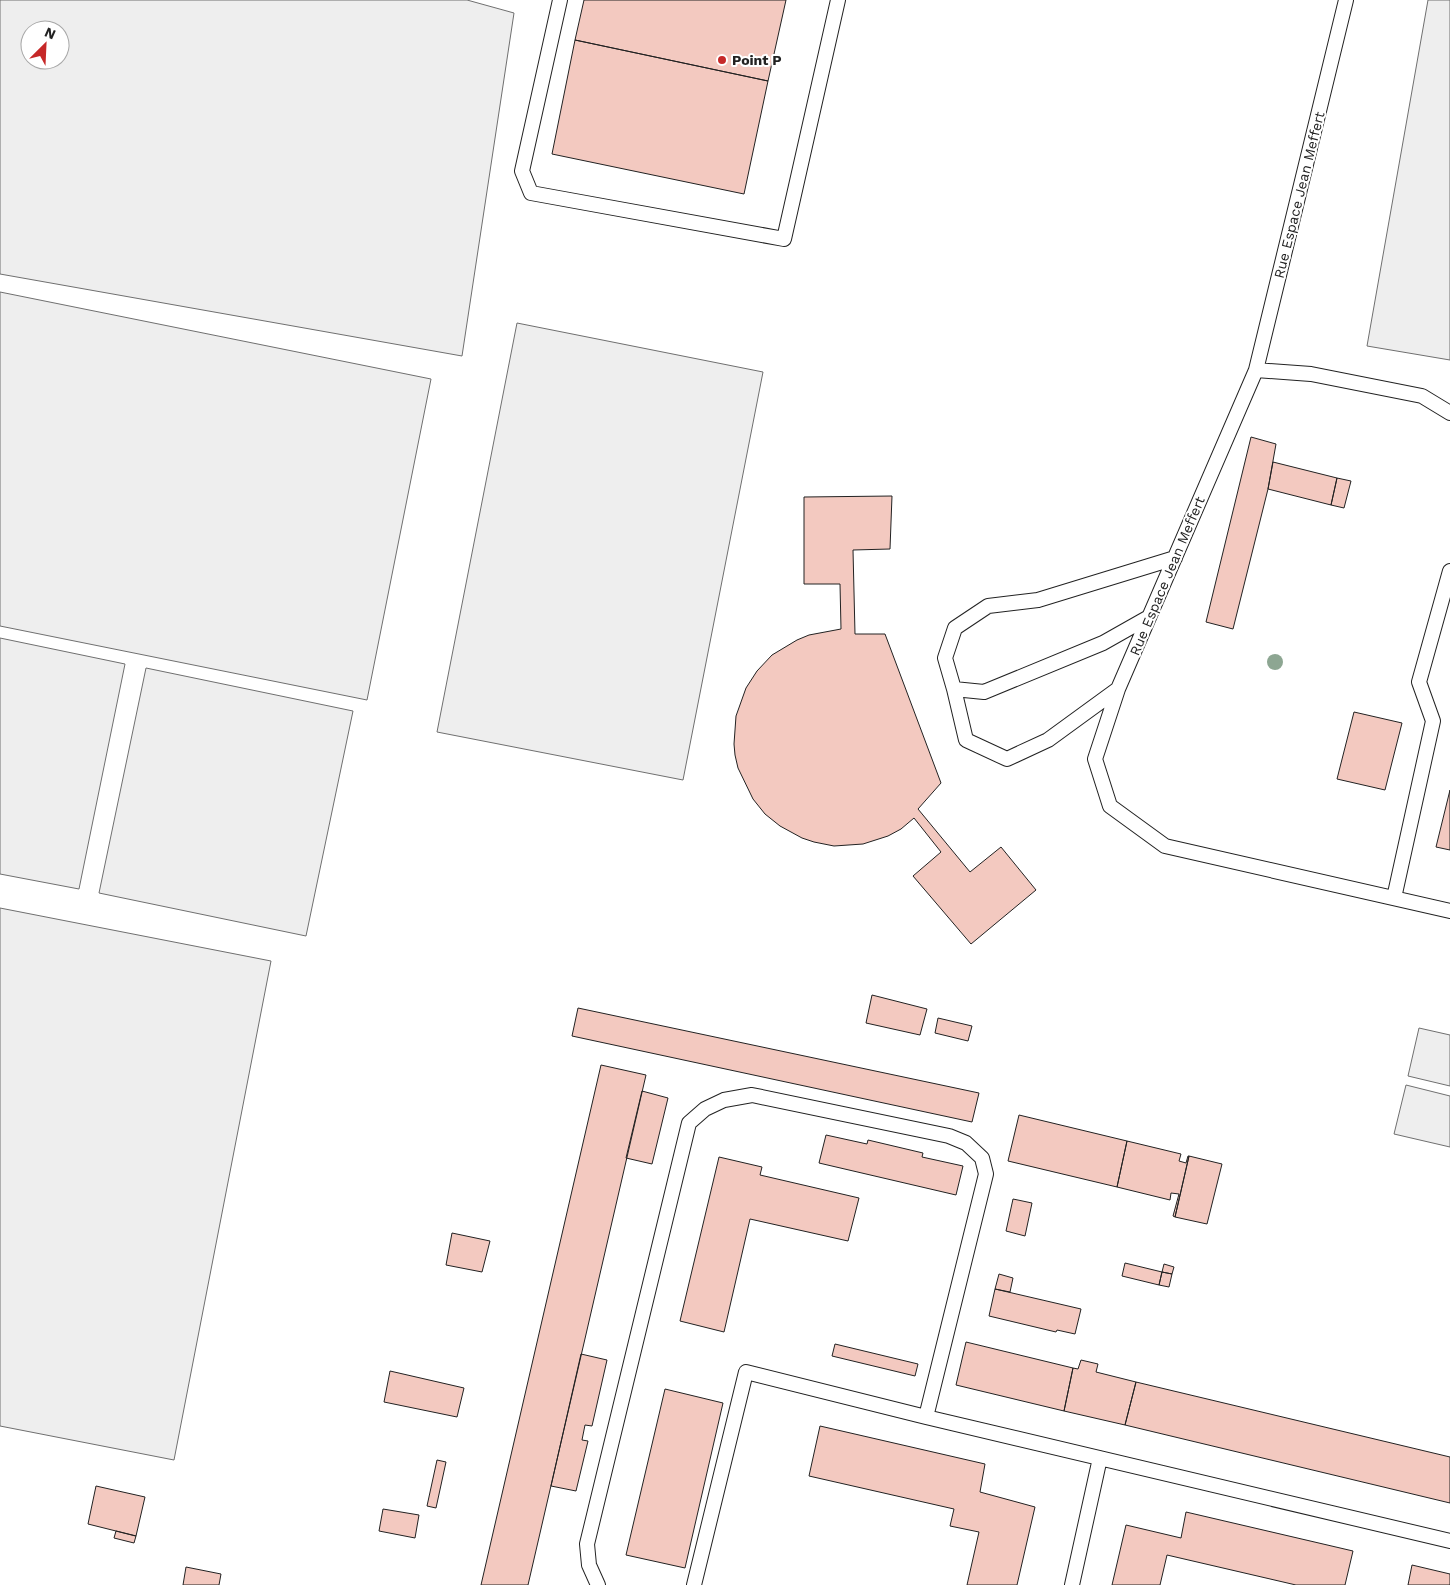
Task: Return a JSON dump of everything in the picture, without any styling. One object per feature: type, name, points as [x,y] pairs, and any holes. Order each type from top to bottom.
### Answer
[{"type":"lane","points":[[560,0],[522,171],[531,193],[784,239],[838,0]]},
{"type":"lane","name":"Rue Espace Jean Meffert","points":[[1346,0],[1256,370],[1118,689],[1095,759],[1110,806],[1165,846],[1450,911]]},
{"type":"lane","points":[[1256,370],[1311,374],[1422,396],[1450,412]]},
{"type":"lane","points":[[1118,689],[1048,740],[1007,759],[966,740],[945,658],[955,628],[988,606],[1038,600],[1175,558]]},
{"type":"lane","points":[[1394,898],[1433,721],[1418,682],[1450,571]]},
{"type":"lane","points":[[954,688],[984,692],[1103,643],[1149,617]]},
{"type":"lane","points":[[598,1585],[589,1565],[587,1544],[690,1123],[705,1109],[724,1100],[752,1095],[949,1136],[966,1143],[982,1158],[986,1174],[926,1417]]},
{"type":"lane","points":[[694,1585],[746,1372],[926,1417],[1450,1540]]},
{"type":"lane","points":[[1072,1585],[1100,1458]]},
{"type":"shaded area","points":[[0,0],[467,0],[514,13],[462,356],[0,274]]},
{"type":"shaded area","points":[[1428,0],[1450,0],[1450,360],[1367,346]]},
{"type":"shaded area","points":[[0,292],[431,379],[367,700],[0,626]]},
{"type":"shaded area","points":[[517,323],[763,372],[683,780],[437,732]]},
{"type":"shaded area","points":[[0,638],[125,664],[79,889],[0,874]]},
{"type":"shaded area","points":[[146,668],[353,711],[306,936],[99,893]]},
{"type":"shaded area","points":[[0,908],[271,961],[174,1460],[0,1426]]},
{"type":"shaded area","points":[[1419,1028],[1450,1035],[1450,1086],[1408,1076]]},
{"type":"shaded area","points":[[1406,1085],[1450,1096],[1450,1147],[1394,1134]]},
{"type":"building","name":"Point P","points":[[584,0],[786,0],[768,81],[575,40]]},
{"type":"building","points":[[575,40],[768,81],[744,194],[552,154]]},
{"type":"building","points":[[1251,437],[1276,444],[1268,489],[1233,629],[1206,622]]},
{"type":"building","points":[[1273,462],[1337,478],[1331,505],[1268,489]]},
{"type":"building","points":[[1337,478],[1351,481],[1344,508],[1331,505]]},
{"type":"building","points":[[892,496],[890,549],[853,550],[855,634],[885,634],[941,783],[918,809],[970,872],[1001,847],[1036,890],[971,944],[913,876],[941,852],[914,818],[901,829],[888,836],[863,844],[834,846],[802,838],[780,826],[765,814],[753,799],[738,768],[735,755],[736,716],[746,688],[757,671],[772,655],[797,640],[809,635],[841,629],[840,584],[804,584],[804,497]]},
{"type":"building","points":[[1354,712],[1402,723],[1385,790],[1337,779]]},
{"type":"building","points":[[1450,790],[1450,850],[1436,847]]},
{"type":"building","points":[[872,995],[927,1009],[920,1035],[866,1023]]},
{"type":"building","points":[[578,1008],[979,1093],[972,1122],[572,1036]]},
{"type":"building","points":[[938,1018],[972,1026],[968,1041],[935,1033]]},
{"type":"building","points":[[601,1065],[646,1075],[528,1585],[481,1585]]},
{"type":"building","points":[[642,1091],[668,1098],[652,1164],[626,1158]]},
{"type":"building","points":[[1019,1115],[1127,1141],[1117,1187],[1008,1161]]},
{"type":"building","points":[[826,1135],[867,1144],[868,1140],[923,1153],[922,1157],[963,1166],[956,1195],[819,1163]]},
{"type":"building","points":[[1127,1141],[1181,1154],[1179,1161],[1186,1163],[1189,1156],[1175,1217],[1173,1216],[1179,1194],[1171,1193],[1170,1200],[1117,1187]]},
{"type":"building","points":[[1189,1156],[1222,1164],[1207,1224],[1175,1217]]},
{"type":"building","points":[[719,1157],[762,1167],[760,1175],[859,1198],[848,1241],[750,1219],[724,1332],[680,1321]]},
{"type":"building","points":[[1013,1199],[1032,1203],[1025,1236],[1006,1231]]},
{"type":"building","points":[[452,1233],[490,1241],[482,1272],[446,1265]]},
{"type":"building","points":[[1125,1263],[1162,1272],[1159,1285],[1122,1276]]},
{"type":"building","points":[[1164,1264],[1174,1267],[1172,1274],[1162,1272]]},
{"type":"building","points":[[1162,1272],[1172,1274],[1169,1287],[1159,1285]]},
{"type":"building","points":[[999,1274],[1013,1278],[1010,1292],[995,1289]]},
{"type":"building","points":[[995,1289],[1081,1309],[1075,1334],[1057,1330],[1056,1332],[989,1316]]},
{"type":"building","points":[[966,1342],[1073,1368],[1064,1411],[956,1385]]},
{"type":"building","points":[[835,1344],[918,1364],[915,1376],[832,1356]]},
{"type":"building","points":[[581,1354],[607,1360],[592,1426],[585,1425],[582,1440],[588,1441],[576,1491],[551,1486]]},
{"type":"building","points":[[1081,1360],[1098,1364],[1096,1372],[1136,1382],[1125,1425],[1064,1411],[1073,1368],[1078,1369]]},
{"type":"building","points":[[390,1371],[464,1388],[457,1417],[384,1402]]},
{"type":"building","points":[[1136,1382],[1450,1457],[1450,1503],[1125,1425]]},
{"type":"building","points":[[665,1389],[723,1403],[685,1568],[626,1555]]},
{"type":"building","points":[[820,1426],[985,1464],[980,1492],[1035,1507],[1017,1585],[967,1585],[979,1532],[950,1526],[954,1509],[809,1476]]},
{"type":"building","points":[[437,1460],[446,1462],[436,1508],[427,1506]]},
{"type":"building","points":[[96,1486],[145,1497],[136,1536],[88,1524]]},
{"type":"building","points":[[383,1509],[419,1515],[415,1538],[379,1531]]},
{"type":"building","points":[[1186,1512],[1353,1551],[1345,1585],[1296,1585],[1167,1555],[1160,1585],[1112,1585],[1126,1525],[1181,1538]]},
{"type":"building","points":[[116,1531],[136,1536],[134,1543],[114,1538]]},
{"type":"building","points":[[1412,1565],[1450,1574],[1450,1585],[1408,1585]]},
{"type":"building","points":[[186,1567],[221,1574],[219,1585],[183,1585]]},
{"type":"place","name":"Point P","points":[[722,60]]}]
